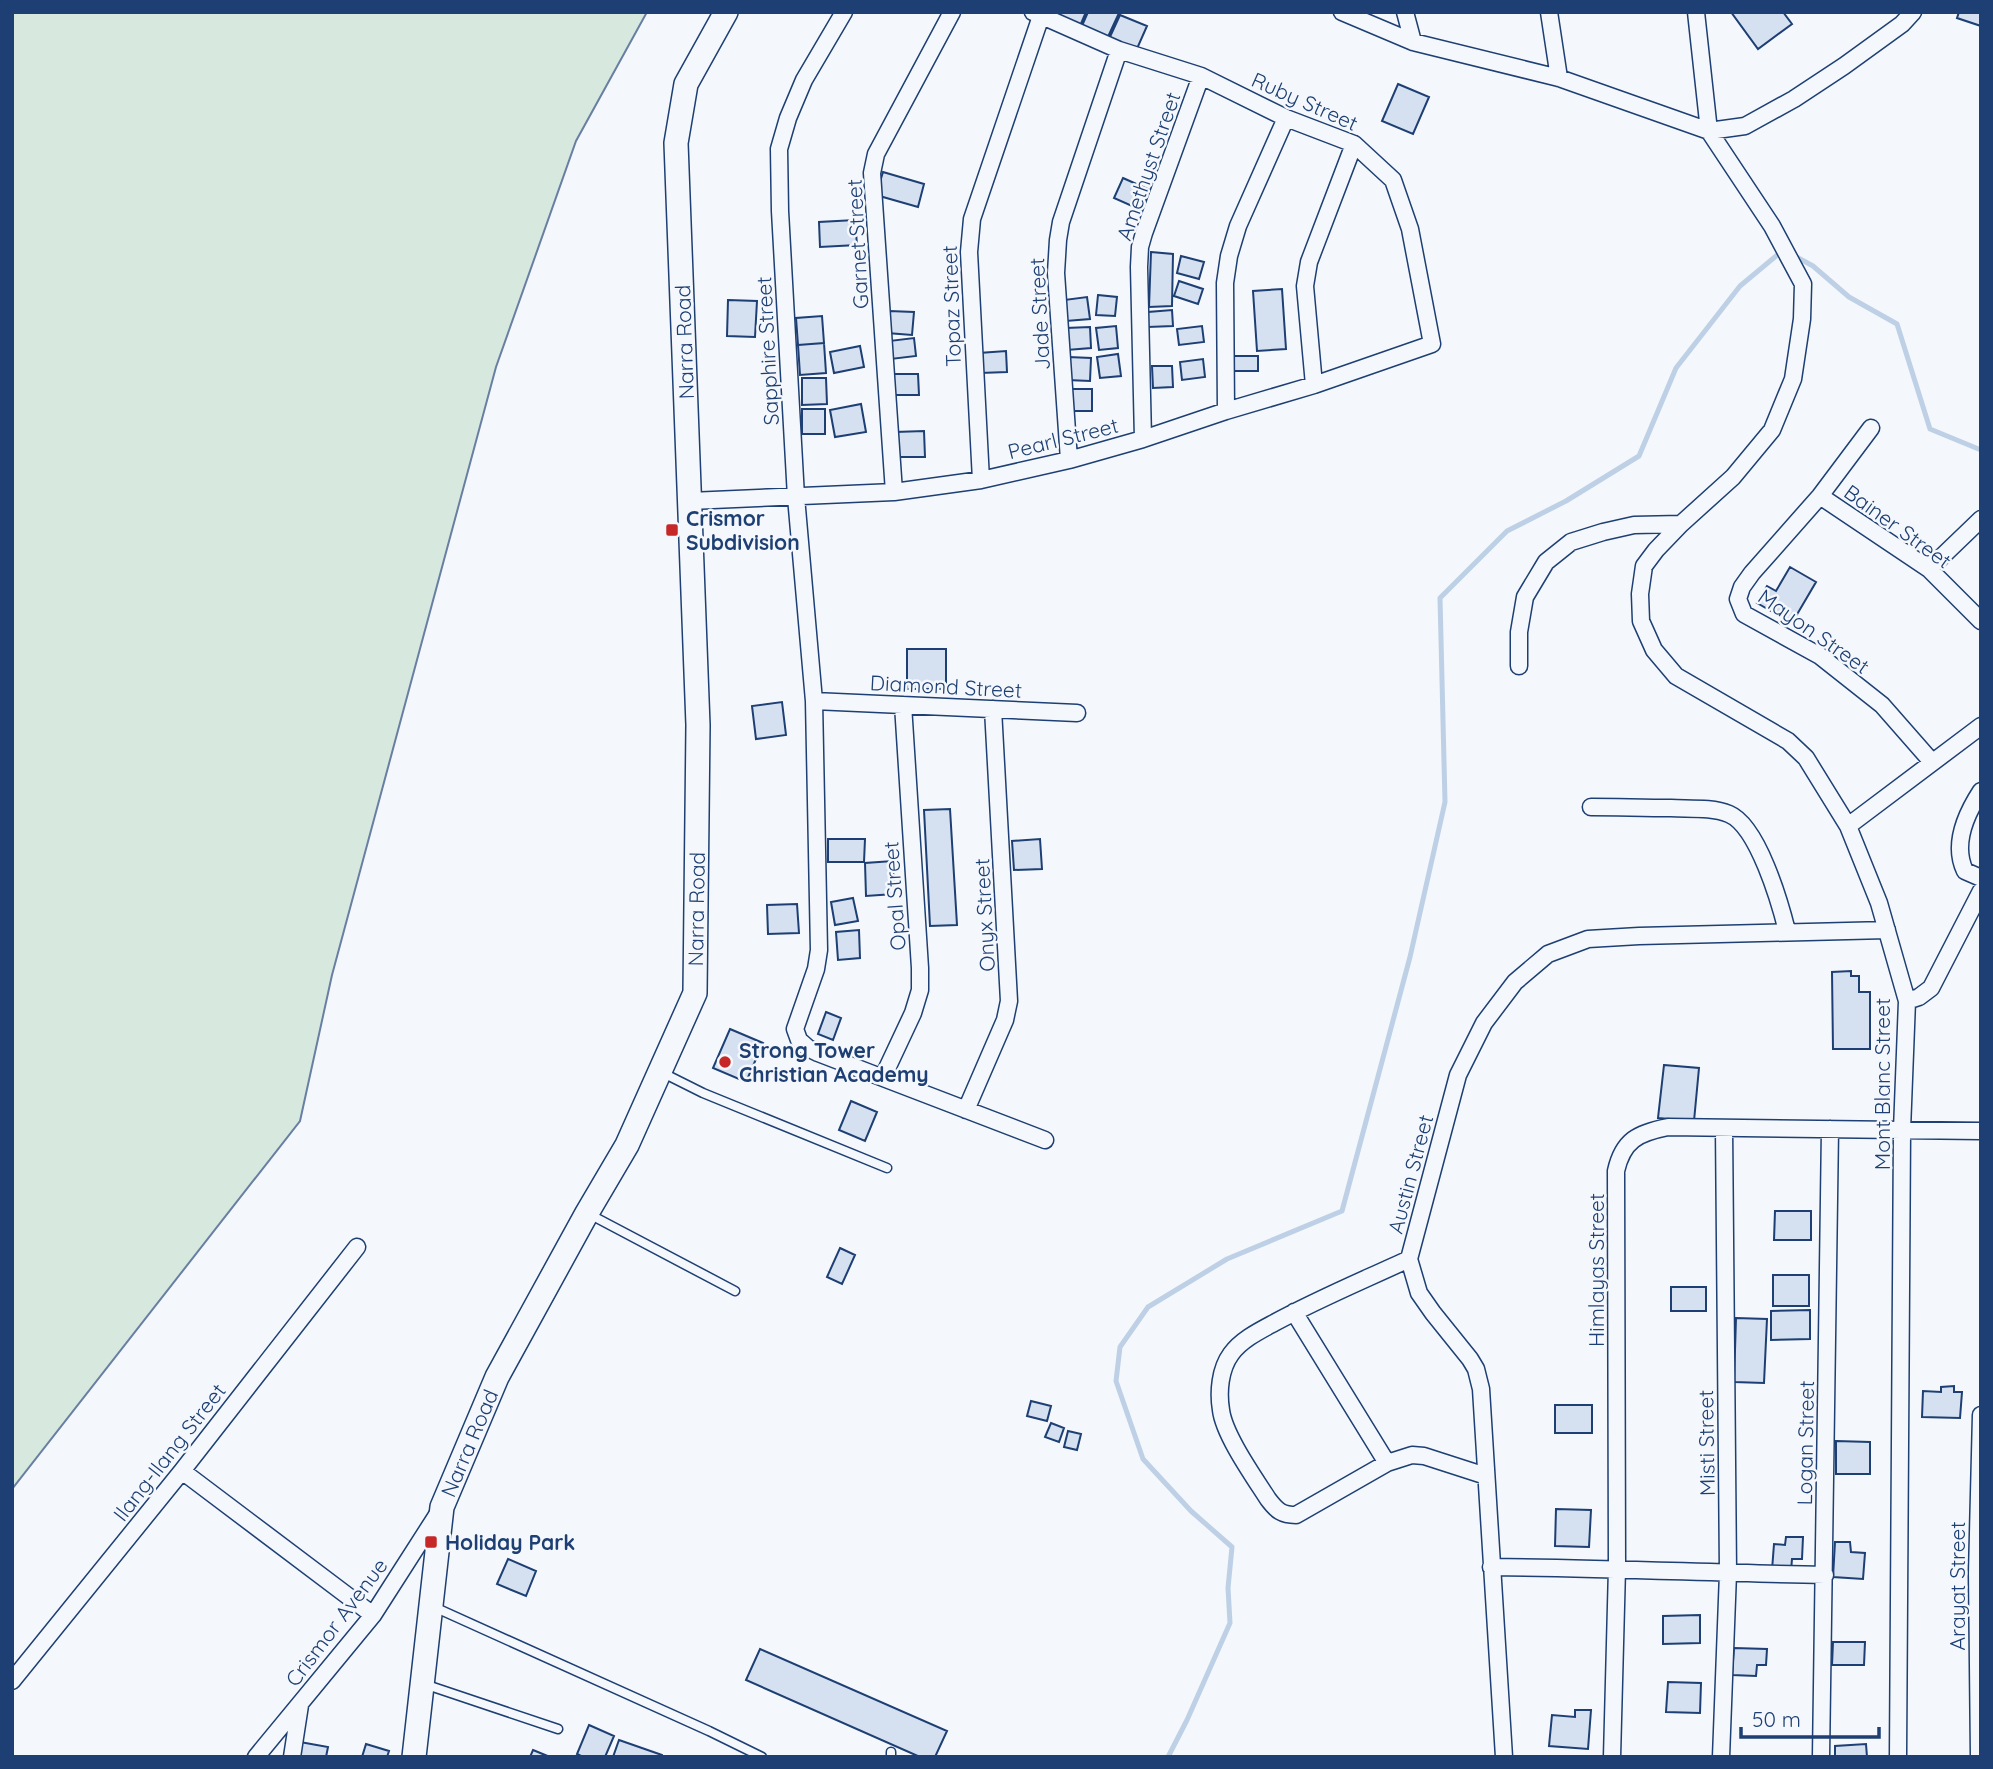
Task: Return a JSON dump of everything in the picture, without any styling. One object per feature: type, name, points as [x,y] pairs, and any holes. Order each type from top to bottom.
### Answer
[{"type":"street","name":"Narra Road","points":[[414,1757],[442,1507],[497,1377],[627,1145],[695,993],[698,725],[676,143],[687,84],[726,12]]},
{"type":"street","name":"Sapphire Street","points":[[844,12],[804,80],[779,149],[796,497],[814,701],[819,950],[816,969],[795,1029],[799,1040],[808,1048],[883,1077]]},
{"type":"street","name":"Garnet Street","points":[[894,492],[872,173],[876,154],[952,12]]},
{"type":"street","points":[[1342,12],[1413,42],[1559,78],[1709,131],[1745,126],[1794,99],[1902,24],[1913,12]]},
{"type":"street","points":[[1405,12],[1413,42]]},
{"type":"street","points":[[1549,12],[1559,78]]},
{"type":"street","name":"Mont Blanc Street","points":[[1696,12],[1709,131],[1772,226],[1803,284],[1802,319],[1793,379],[1772,430],[1733,477],[1681,524],[1644,566],[1640,621],[1654,650],[1676,676],[1788,741],[1806,758],[1848,825],[1879,903],[1906,1001],[1902,1130],[1898,1757]]},
{"type":"street","name":"Ruby Street","points":[[1037,14],[1119,50],[1201,76],[1286,118],[1354,144],[1393,180],[1410,229],[1432,344]]},
{"type":"street","name":"Topaz Street","points":[[981,480],[969,234],[1037,14]]},
{"type":"street","name":"Jade Street","points":[[1069,460],[1056,272],[1058,240],[1061,222],[1119,50]]},
{"type":"street","name":"Amethyst Street","points":[[1143,439],[1140,247],[1201,76]]},
{"type":"street","points":[[1226,411],[1225,283],[1229,256],[1238,226],[1286,118]]},
{"type":"street","points":[[1314,385],[1305,286],[1309,262],[1354,144]]},
{"type":"street","name":"Pearl Street","points":[[690,501],[894,492],[981,480],[1069,460],[1143,439],[1314,385],[1432,344]]},
{"type":"street","name":"Mayon Street","points":[[1871,428],[1820,496],[1752,573],[1742,587],[1738,599],[1744,614],[1820,656],[1882,705],[1932,762]]},
{"type":"street","name":"Bainer Street","points":[[1820,496],[1929,569],[1981,621]]},
{"type":"street","points":[[1929,569],[1981,519]]},
{"type":"street","points":[[1519,666],[1519,632],[1525,597],[1546,562],[1570,542],[1603,532],[1634,526],[1681,524]]},
{"type":"street","name":"Diamond Street","points":[[814,701],[1077,713]]},
{"type":"street","name":"Opal Street","points":[[883,1077],[913,1013],[920,990],[903,705]]},
{"type":"street","name":"Onyx Street","points":[[966,1110],[1004,1020],[1009,1001],[993,709]]},
{"type":"street","points":[[1848,825],[1981,726]]},
{"type":"street","points":[[1981,790],[1968,810],[1961,836],[1960,860],[1965,871],[1981,878]]},
{"type":"street","points":[[1591,807],[1710,810],[1730,814],[1745,827],[1756,845],[1779,900],[1787,932]]},
{"type":"street","points":[[1906,1001],[1919,997],[1931,988],[1981,891]]},
{"type":"street","name":"Austin Street","points":[[1504,1757],[1481,1389],[1476,1369],[1470,1359],[1419,1293],[1409,1259],[1458,1075],[1484,1023],[1515,982],[1548,954],[1588,939],[1887,930]]},
{"type":"street","points":[[883,1077],[1045,1140]]},
{"type":"street","name":"Himlayas Street","points":[[1612,1757],[1617,1568],[1616,1171],[1619,1156],[1629,1142],[1646,1131],[1668,1127],[1981,1131]]},
{"type":"street","name":"Misti Street","points":[[1721,1757],[1728,1573],[1724,1128]]},
{"type":"street","name":"Logan Street","points":[[1821,1757],[1830,1129]]},
{"type":"street","name":"Ilang-Ilang Street","points":[[12,1681],[357,1247]]},
{"type":"street","points":[[1409,1259],[1294,1312],[1249,1337],[1232,1353],[1222,1371],[1220,1411],[1226,1428],[1268,1499],[1275,1509],[1284,1515],[1296,1515],[1387,1462],[1412,1455],[1424,1455],[1486,1476]]},
{"type":"street","points":[[1294,1312],[1387,1462]]},
{"type":"street","name":"Arayat Street","points":[[1979,1757],[1981,1415]]},
{"type":"street","points":[[181,1471],[373,1615]]},
{"type":"street","name":"Crismor Avenue","points":[[256,1757],[373,1615],[442,1507]]},
{"type":"street","points":[[1491,1567],[1825,1575]]},
{"type":"street","points":[[292,1757],[301,1702]]},
{"type":"lane","points":[[660,1072],[703,1093],[887,1168]]},
{"type":"lane","points":[[587,1213],[735,1291]]},
{"type":"lane","points":[[432,1605],[762,1757]]},
{"type":"lane","points":[[423,1684],[558,1729]]},
{"type":"shaded area","points":[[12,12],[647,12],[576,141],[496,367],[332,975],[300,1121],[12,1489]]},
{"type":"building","points":[[1055,12],[1086,12],[1080,26],[1054,15]]},
{"type":"building","points":[[1088,12],[1119,13],[1107,39],[1081,28]]},
{"type":"building","points":[[1731,12],[1783,12],[1792,24],[1758,49]]},
{"type":"building","points":[[1959,12],[1981,12],[1981,26],[1957,18]]},
{"type":"building","points":[[1120,15],[1147,26],[1136,51],[1109,39]]},
{"type":"building","points":[[1398,84],[1429,97],[1413,134],[1382,121]]},
{"type":"building","points":[[883,172],[924,184],[918,207],[876,195]]},
{"type":"building","points":[[1123,178],[1150,190],[1141,210],[1114,198]]},
{"type":"building","points":[[855,220],[857,245],[820,247],[819,222]]},
{"type":"building","points":[[1151,252],[1173,254],[1172,306],[1149,307]]},
{"type":"building","points":[[1181,256],[1204,262],[1199,279],[1177,273]]},
{"type":"building","points":[[1179,281],[1203,289],[1198,304],[1174,296]]},
{"type":"building","points":[[1282,289],[1286,349],[1257,351],[1253,291]]},
{"type":"building","points":[[1098,295],[1117,297],[1115,316],[1096,315]]},
{"type":"building","points":[[1087,297],[1090,319],[1066,321],[1064,300]]},
{"type":"building","points":[[728,300],[757,301],[755,337],[727,336]]},
{"type":"building","points":[[1172,310],[1173,326],[1148,327],[1148,312]]},
{"type":"building","points":[[889,311],[914,312],[912,335],[887,333]]},
{"type":"building","points":[[822,316],[824,343],[798,345],[796,318]]},
{"type":"building","points":[[1116,326],[1118,348],[1099,350],[1096,328]]},
{"type":"building","points":[[1202,326],[1204,342],[1179,345],[1177,329]]},
{"type":"building","points":[[1090,327],[1091,348],[1067,350],[1066,328]]},
{"type":"building","points":[[914,338],[916,356],[891,359],[889,341]]},
{"type":"building","points":[[824,343],[826,373],[800,375],[798,345]]},
{"type":"building","points":[[860,346],[864,367],[834,373],[830,352]]},
{"type":"building","points":[[1006,351],[1007,372],[980,373],[979,353]]},
{"type":"building","points":[[1118,354],[1121,376],[1100,378],[1097,357]]},
{"type":"building","points":[[1229,356],[1258,356],[1258,371],[1229,371]]},
{"type":"building","points":[[1068,357],[1091,358],[1090,381],[1067,380]]},
{"type":"building","points":[[1203,359],[1205,377],[1182,380],[1180,362]]},
{"type":"building","points":[[1152,366],[1172,366],[1173,387],[1153,388]]},
{"type":"building","points":[[892,374],[918,374],[919,395],[893,395]]},
{"type":"building","points":[[802,378],[826,378],[827,404],[802,405]]},
{"type":"building","points":[[1069,389],[1092,389],[1092,411],[1069,411]]},
{"type":"building","points":[[861,404],[866,432],[835,437],[830,410]]},
{"type":"building","points":[[802,409],[825,409],[825,434],[802,434]]},
{"type":"building","points":[[924,431],[925,457],[896,457],[895,432]]},
{"type":"building","points":[[1790,567],[1816,582],[1792,623],[1757,603],[1767,586],[1776,591]]},
{"type":"building","points":[[907,649],[946,649],[946,689],[907,689]]},
{"type":"building","points":[[782,702],[786,735],[756,739],[752,706]]},
{"type":"building","points":[[950,809],[957,925],[930,926],[924,810]]},
{"type":"building","points":[[828,839],[865,839],[864,862],[828,862]]},
{"type":"building","points":[[1040,839],[1042,869],[1014,870],[1012,841]]},
{"type":"building","points":[[893,861],[894,894],[866,896],[865,863]]},
{"type":"building","points":[[853,898],[858,921],[835,925],[831,902]]},
{"type":"building","points":[[797,904],[799,933],[768,934],[767,905]]},
{"type":"building","points":[[859,930],[860,958],[838,960],[836,932]]},
{"type":"building","points":[[1851,971],[1851,976],[1859,976],[1859,992],[1870,992],[1870,1049],[1833,1049],[1832,972]]},
{"type":"building","points":[[826,1012],[841,1018],[833,1040],[818,1034]]},
{"type":"building","points":[[730,1029],[763,1043],[746,1082],[713,1068]]},
{"type":"building","points":[[1664,1065],[1699,1068],[1694,1121],[1658,1118]]},
{"type":"building","points":[[851,1101],[877,1112],[865,1141],[839,1130]]},
{"type":"building","points":[[1775,1211],[1811,1211],[1811,1240],[1774,1240]]},
{"type":"building","points":[[840,1248],[855,1255],[842,1284],[827,1277]]},
{"type":"building","points":[[1773,1275],[1809,1275],[1809,1306],[1773,1306]]},
{"type":"building","points":[[1671,1287],[1706,1287],[1706,1311],[1671,1311]]},
{"type":"building","points":[[1810,1310],[1810,1339],[1771,1340],[1771,1311]]},
{"type":"building","points":[[1736,1318],[1767,1319],[1764,1383],[1734,1382]]},
{"type":"building","points":[[1954,1386],[1954,1392],[1962,1392],[1960,1418],[1922,1417],[1923,1391],[1941,1392],[1941,1387]]},
{"type":"building","points":[[1031,1401],[1051,1406],[1047,1421],[1027,1416]]},
{"type":"building","points":[[1555,1405],[1592,1405],[1592,1433],[1555,1433]]},
{"type":"building","points":[[1051,1423],[1064,1428],[1059,1442],[1045,1437]]},
{"type":"building","points":[[1068,1431],[1081,1434],[1077,1450],[1064,1447]]},
{"type":"building","points":[[1836,1441],[1870,1442],[1870,1474],[1836,1474]]},
{"type":"building","points":[[1556,1509],[1591,1510],[1589,1547],[1555,1546]]},
{"type":"building","points":[[1786,1537],[1803,1537],[1802,1559],[1792,1559],[1791,1571],[1772,1570],[1774,1544],[1785,1545]]},
{"type":"building","points":[[1835,1542],[1850,1542],[1851,1552],[1865,1553],[1863,1579],[1833,1577]]},
{"type":"building","points":[[508,1559],[536,1571],[526,1596],[497,1584]]},
{"type":"building","points":[[1700,1615],[1700,1643],[1663,1644],[1663,1616]]},
{"type":"building","points":[[1833,1642],[1865,1642],[1864,1665],[1832,1665]]},
{"type":"building","points":[[1734,1648],[1767,1649],[1766,1665],[1757,1665],[1756,1676],[1732,1675]]},
{"type":"building","points":[[760,1649],[947,1731],[935,1757],[920,1757],[746,1680]]},
{"type":"building","points":[[1668,1682],[1701,1683],[1700,1713],[1666,1712]]},
{"type":"building","points":[[1575,1710],[1591,1710],[1588,1749],[1549,1746],[1552,1715],[1575,1717]]},
{"type":"building","points":[[589,1725],[614,1736],[605,1757],[583,1757],[577,1754]]},
{"type":"building","points":[[619,1740],[662,1755],[662,1757],[613,1757]]},
{"type":"building","points":[[300,1742],[328,1747],[326,1757],[297,1757]]},
{"type":"building","points":[[366,1744],[389,1751],[387,1757],[362,1757]]},
{"type":"building","points":[[1866,1744],[1867,1757],[1835,1757],[1835,1746]]},
{"type":"building","points":[[533,1750],[550,1757],[530,1757]]},
{"type":"waterway","points":[[1168,1757],[1230,1623],[1228,1588],[1232,1547],[1191,1511],[1143,1459],[1116,1381],[1120,1347],[1148,1307],[1227,1259],[1342,1211],[1410,957],[1445,802],[1440,598],[1507,531],[1566,501],[1639,456],[1676,368],[1740,286],[1782,251]]},
{"type":"waterway","points":[[1793,255],[1813,266],[1849,297],[1897,324],[1930,429],[1981,450]]},
{"type":"place","name":"Crismor Subdivision","points":[[672,530]]},
{"type":"place","name":"Strong Tower Christian Academy","points":[[725,1062]]},
{"type":"place","name":"Holiday Park","points":[[431,1542]]}]
